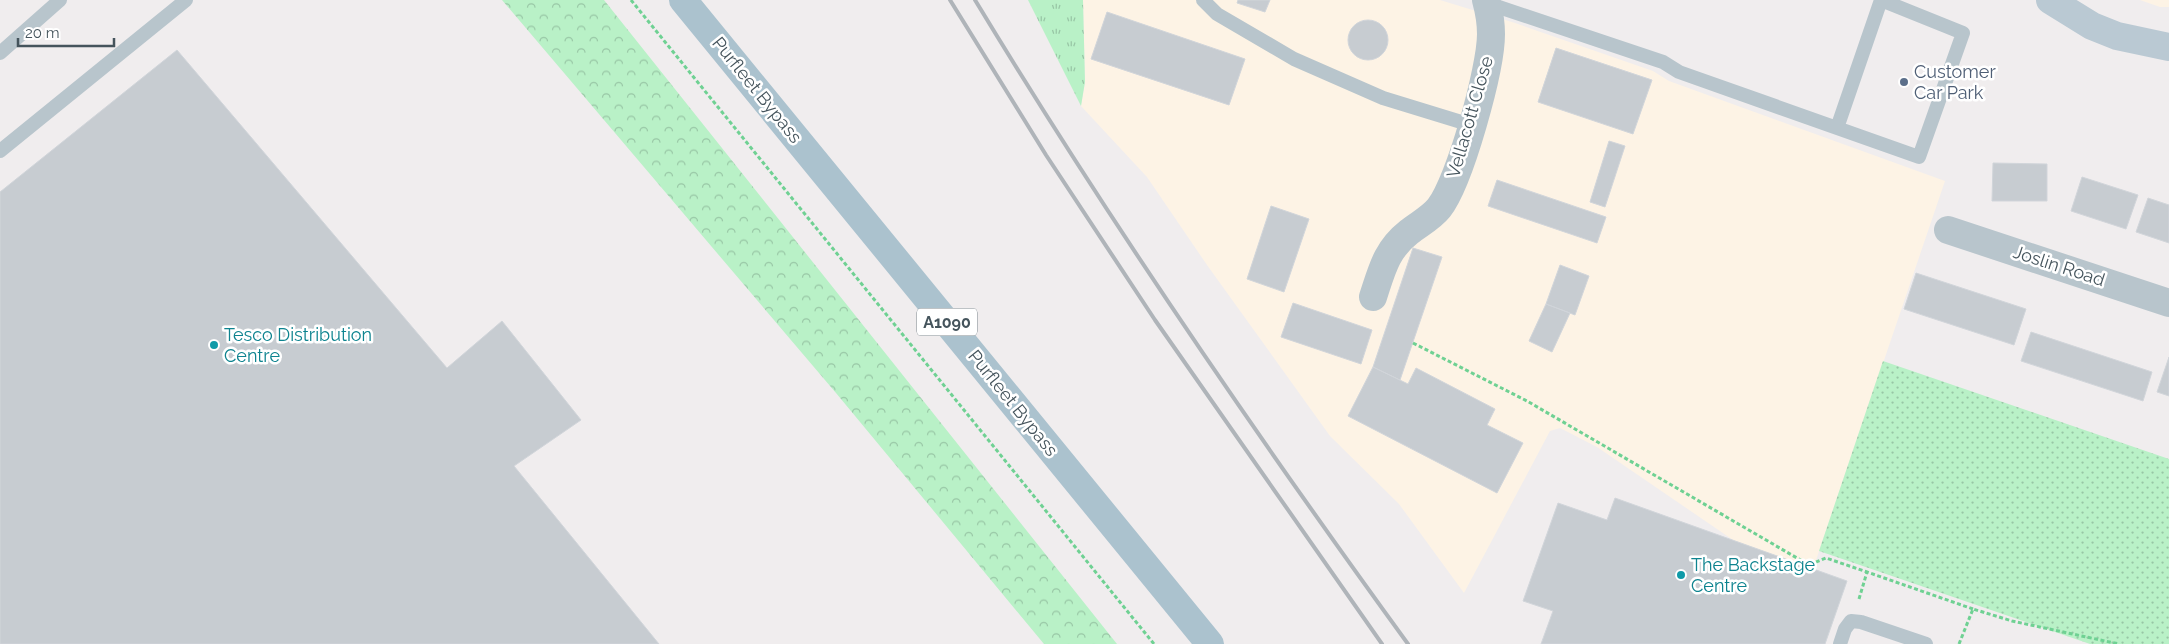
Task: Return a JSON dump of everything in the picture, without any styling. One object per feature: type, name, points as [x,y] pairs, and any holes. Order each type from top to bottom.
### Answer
[{"type":"main road","name":"Purfleet Bypass","points":[[683,0],[1210,644]]},
{"type":"street","points":[[2050,0],[2092,26],[2109,33],[2146,44],[2169,47]]},
{"type":"street","name":"Vellacott Close","points":[[1374,297],[1387,255],[1405,235],[1428,218],[1440,206],[1455,175],[1471,125],[1489,54],[1491,34],[1487,2]]},
{"type":"street","name":"Joslin Road","points":[[1948,230],[2169,303]]},
{"type":"lane","points":[[0,53],[60,0]]},
{"type":"lane","points":[[0,151],[186,0]]},
{"type":"lane","points":[[1203,0],[1217,14],[1294,60],[1383,98],[1471,125]]},
{"type":"lane","points":[[1487,2],[1663,62],[1680,72],[1837,128],[1919,157],[1963,33],[1881,0],[1837,128]]},
{"type":"lane","points":[[1840,644],[1844,628],[1851,620],[1926,644]]},
{"type":"path","points":[[631,0],[1154,644]]},
{"type":"path","points":[[1413,343],[1527,401],[1809,565],[1826,558],[2012,621],[2119,644]]},
{"type":"path","points":[[1851,620],[1867,572]]},
{"type":"path","points":[[1959,644],[1973,609]]},
{"type":"shaded area","points":[[1083,0],[1440,0],[1515,23],[1653,71],[1669,81],[1945,181],[1813,569],[1736,542],[1597,447],[1560,428],[1550,431],[1464,593],[1399,504],[1330,436],[1207,265],[1147,177],[1081,106],[1085,82]]},
{"type":"shaded area","points":[[2140,0],[2169,0],[2169,7],[2160,7]]},
{"type":"green space","points":[[502,0],[604,0],[1117,644],[1044,644],[836,393]]},
{"type":"green space","points":[[1028,0],[1083,0],[1085,82],[1081,106]]},
{"type":"green space","points":[[1883,361],[2169,459],[2169,644],[2090,644],[1819,551]]},
{"type":"building","points":[[1238,0],[1270,0],[1265,12],[1237,3]]},
{"type":"building","points":[[1107,12],[1245,59],[1229,105],[1091,59]]},
{"type":"building","points":[[1364,20],[1372,20],[1379,23],[1385,29],[1388,40],[1385,51],[1379,57],[1372,60],[1364,60],[1357,57],[1351,51],[1348,44],[1348,36],[1351,29],[1357,23]]},
{"type":"building","points":[[1556,48],[1652,80],[1633,134],[1538,102]]},
{"type":"building","name":"Tesco Distribution Centre","points":[[177,50],[447,368],[502,321],[581,420],[514,466],[659,644],[0,644],[0,192]]},
{"type":"building","points":[[1609,141],[1625,146],[1605,207],[1590,202]]},
{"type":"building","points":[[1993,163],[2047,164],[2047,201],[1992,201]]},
{"type":"building","points":[[2082,177],[2138,195],[2126,229],[2071,211]]},
{"type":"building","points":[[1497,180],[1606,217],[1597,243],[1488,206]]},
{"type":"building","points":[[2148,198],[2169,205],[2169,243],[2136,232]]},
{"type":"building","points":[[1271,206],[1309,219],[1284,292],[1247,279]]},
{"type":"building","points":[[1413,248],[1442,257],[1400,380],[1373,367]]},
{"type":"building","points":[[1560,265],[1589,276],[1575,315],[1546,304]]},
{"type":"building","points":[[1916,273],[2026,309],[2014,345],[1904,309]]},
{"type":"building","points":[[1293,303],[1372,330],[1361,364],[1281,337]]},
{"type":"building","points":[[1546,304],[1570,313],[1552,352],[1529,341]]},
{"type":"building","points":[[2031,332],[2152,372],[2143,401],[2021,361]]},
{"type":"building","points":[[2169,357],[2169,396],[2157,392]]},
{"type":"building","points":[[1373,367],[1408,384],[1416,368],[1495,409],[1487,425],[1523,443],[1497,493],[1348,416]]},
{"type":"building","name":"The Backstage Centre","points":[[1615,498],[1847,581],[1825,644],[1541,644],[1553,611],[1523,601],[1558,503],[1607,520]]},
{"type":"railway","points":[[950,0],[1046,155],[1155,320],[1382,644]]},
{"type":"railway","points":[[975,0],[1078,164],[1185,327],[1295,486],[1408,644]]},
{"type":"place","name":"Customer Car Park","points":[[1904,82]]},
{"type":"place","name":"Tesco Distribution Centre","points":[[214,345]]},
{"type":"place","name":"The Backstage Centre","points":[[1681,575]]}]
